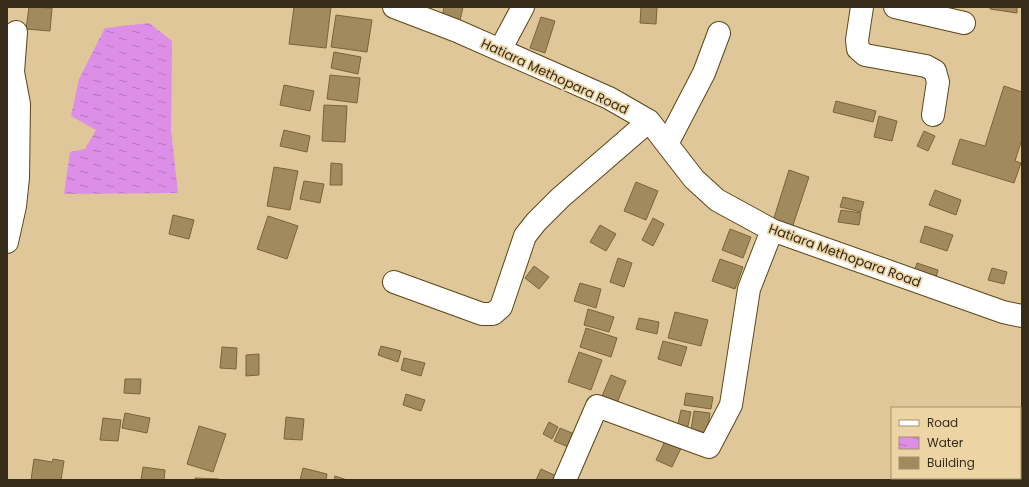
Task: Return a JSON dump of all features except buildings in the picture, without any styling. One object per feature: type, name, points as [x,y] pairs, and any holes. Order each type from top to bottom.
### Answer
[{"type":"street","name":"Hatiara Methopara Road","points":[[394,7],[457,31],[609,98],[649,122],[694,178],[717,200],[772,230],[1003,312],[1022,316]]},
{"type":"street","points":[[500,50],[523,7]]},
{"type":"street","points":[[862,7],[857,40],[858,49],[865,55],[926,66],[935,71],[938,82],[933,115]]},
{"type":"street","points":[[895,7],[964,23]]},
{"type":"street","points":[[7,242],[15,206],[18,178],[19,104],[13,72],[16,32]]},
{"type":"street","points":[[667,144],[704,73],[719,33]]},
{"type":"street","points":[[394,282],[482,314],[493,314],[501,307],[525,236],[536,222],[560,198],[649,122]]},
{"type":"street","points":[[565,480],[597,406],[709,447],[731,405],[749,290],[772,230]]},
{"type":"water","points":[[149,23],[172,41],[171,130],[178,193],[64,194],[70,152],[85,149],[96,130],[71,116],[79,79],[105,28]]}]
